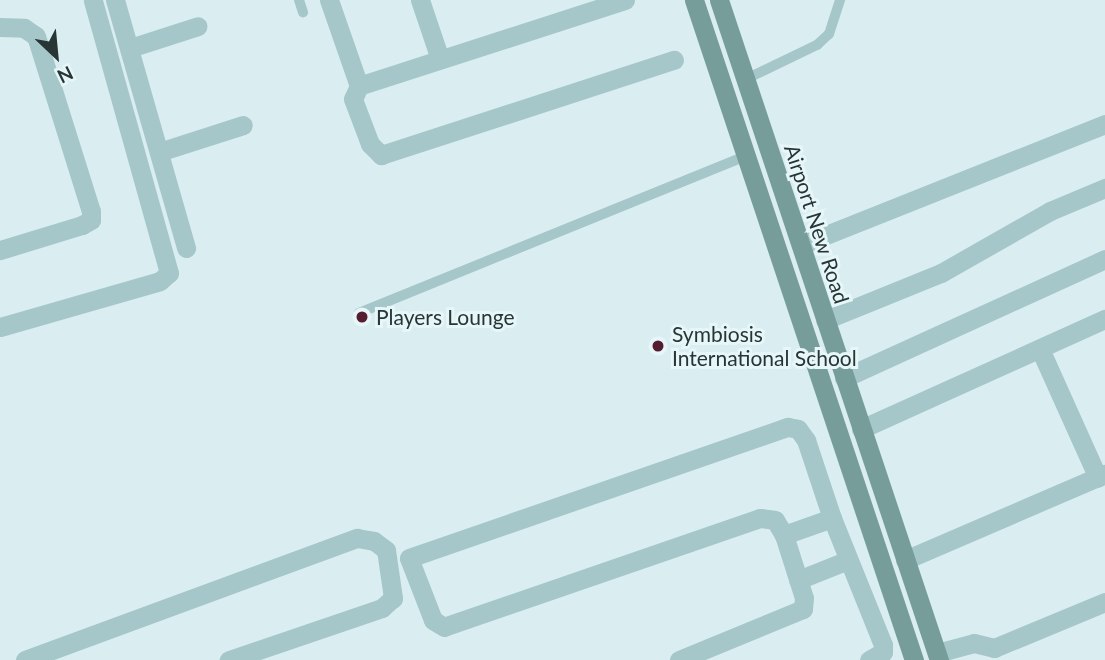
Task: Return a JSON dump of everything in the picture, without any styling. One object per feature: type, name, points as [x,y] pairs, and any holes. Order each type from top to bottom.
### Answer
[{"type":"main road","points":[[694,0],[743,156],[914,660]]},
{"type":"main road","name":"Airport New Road","points":[[719,0],[938,657]]},
{"type":"street","points":[[0,327],[160,281],[169,273],[93,0]]},
{"type":"street","points":[[116,0],[186,248]]},
{"type":"street","points":[[329,0],[359,86],[353,99],[370,144],[381,155],[674,60]]},
{"type":"street","points":[[420,0],[440,59]]},
{"type":"street","points":[[359,86],[625,0]]},
{"type":"street","points":[[130,48],[198,26]]},
{"type":"street","points":[[0,27],[24,28],[36,36],[91,211],[91,220],[82,225],[0,250]]},
{"type":"street","points":[[801,245],[1105,124]]},
{"type":"street","points":[[159,152],[243,125]]},
{"type":"street","points":[[825,320],[941,273],[1050,211],[1105,188]]},
{"type":"street","points":[[844,378],[1105,259]]},
{"type":"street","points":[[861,429],[1105,319]]},
{"type":"street","points":[[905,560],[1102,476],[1040,349]]},
{"type":"street","points":[[387,555],[395,552],[410,558],[789,427],[798,429],[806,440],[832,518],[883,645],[879,656],[869,660]]},
{"type":"street","points":[[410,558],[433,620],[444,627],[760,518],[775,520],[784,535],[798,580],[803,609],[679,660]]},
{"type":"street","points":[[784,535],[832,518]]},
{"type":"street","points":[[25,660],[357,538],[374,541],[387,555],[393,598],[382,608],[268,653],[229,660]]},
{"type":"street","points":[[798,580],[848,559]]},
{"type":"street","points":[[938,657],[961,654],[974,643],[994,648],[1105,602]]},
{"type":"lane","points":[[299,0],[303,12]]},
{"type":"lane","points":[[746,79],[817,46],[829,34],[840,0]]},
{"type":"lane","points":[[359,313],[743,156]]},
{"type":"place","name":"Players Lounge","points":[[362,317]]},
{"type":"place","name":"Symbiosis International School","points":[[658,346]]}]
